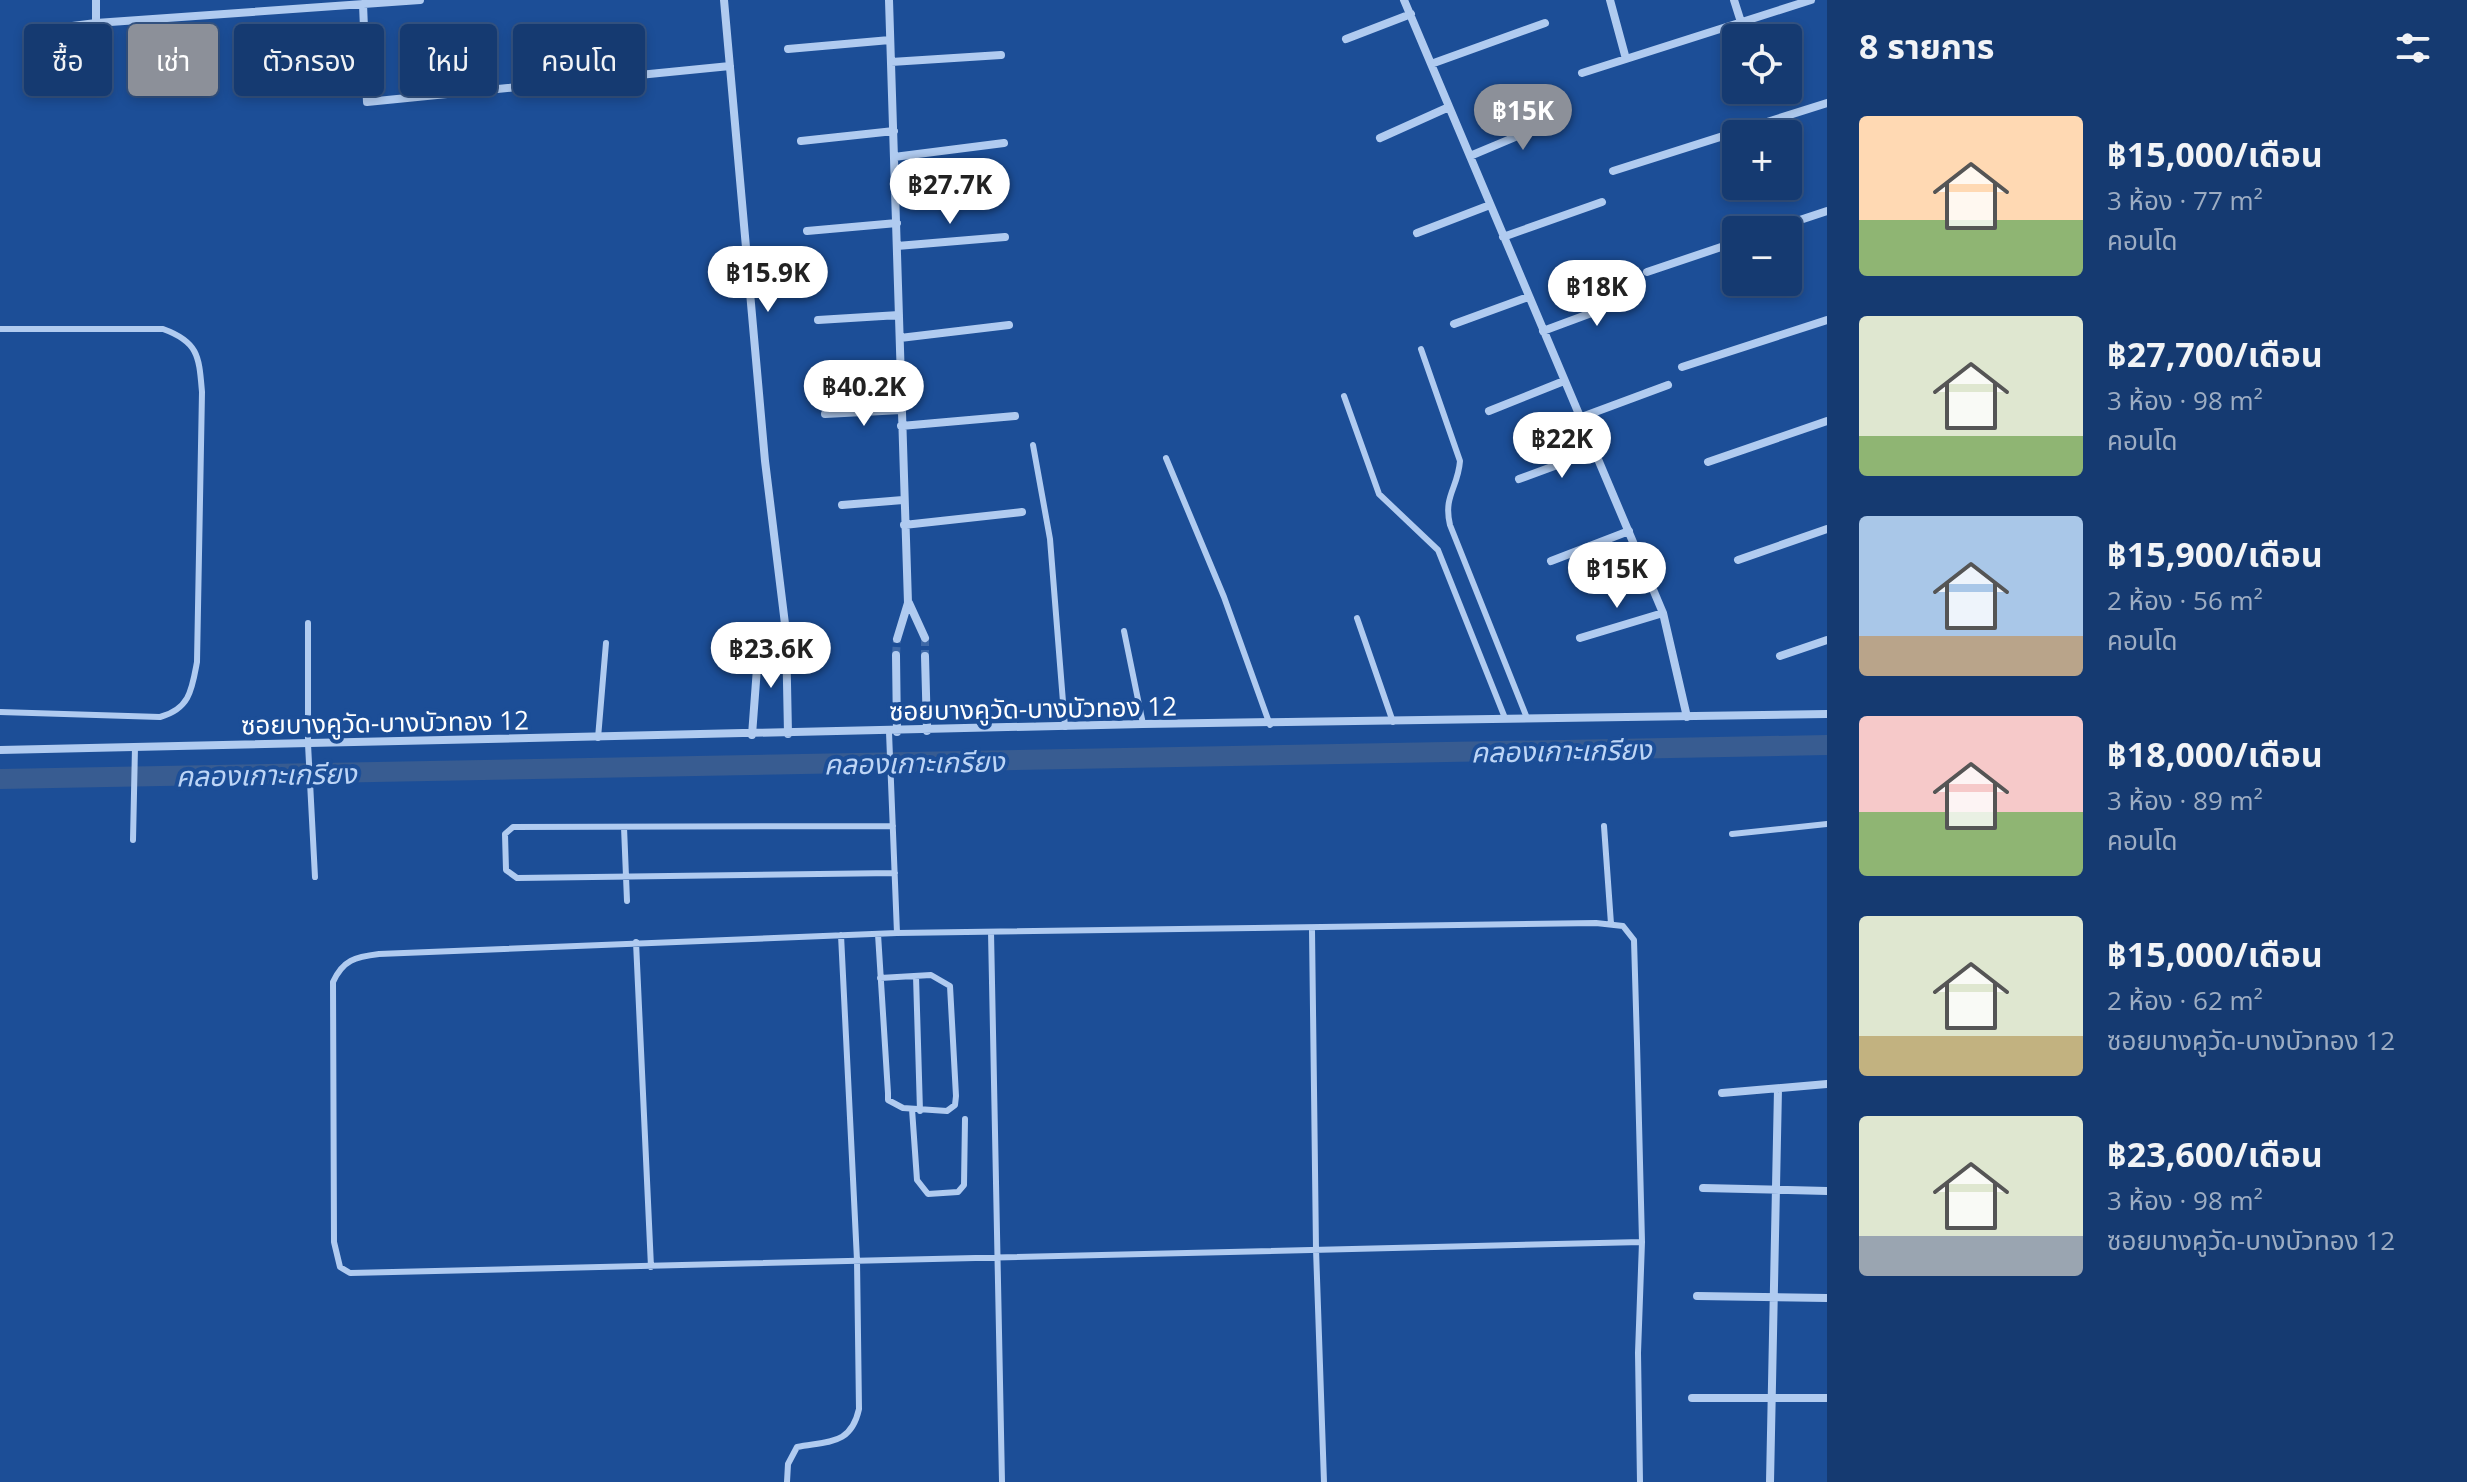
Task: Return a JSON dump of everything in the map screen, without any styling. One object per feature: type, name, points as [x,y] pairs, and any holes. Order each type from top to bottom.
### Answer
[{"type":"street","points":[[96,0],[96,23]]},
{"type":"street","points":[[88,24],[420,0]]},
{"type":"street","points":[[724,0],[765,461],[786,632],[788,734]]},
{"type":"street","points":[[889,0],[908,603],[897,639]]},
{"type":"street","points":[[1404,0],[1663,613],[1687,717]]},
{"type":"street","points":[[1610,0],[1626,59]]},
{"type":"street","points":[[1734,0],[1741,22]]},
{"type":"street","points":[[1582,73],[1811,0]]},
{"type":"street","points":[[363,4],[367,102],[730,66]]},
{"type":"street","points":[[1346,39],[1411,14]]},
{"type":"street","points":[[1431,64],[1545,23]]},
{"type":"street","points":[[788,49],[890,40]]},
{"type":"street","points":[[891,62],[1001,55]]},
{"type":"street","points":[[1613,171],[1827,103]]},
{"type":"street","points":[[1380,138],[1449,107]]},
{"type":"street","points":[[1470,156],[1563,117]]},
{"type":"street","points":[[801,141],[894,131]]},
{"type":"street","points":[[894,157],[1004,143]]},
{"type":"street","points":[[1503,237],[1602,202]]},
{"type":"street","points":[[1417,233],[1490,205]]},
{"type":"street","points":[[1802,219],[1827,211]]},
{"type":"street","points":[[807,231],[897,223]]},
{"type":"street","points":[[897,246],[1005,237]]},
{"type":"street","points":[[1647,272],[1722,247]]},
{"type":"street","points":[[1543,331],[1640,295]]},
{"type":"street","points":[[1454,324],[1528,297]]},
{"type":"street","points":[[818,320],[899,315]]},
{"type":"street","points":[[1682,367],[1827,320]]},
{"type":"street","points":[[900,338],[1009,325]]},
{"type":"street","points":[[1489,411],[1564,381]]},
{"type":"street","points":[[1579,418],[1668,385]]},
{"type":"street","points":[[825,414],[901,410]]},
{"type":"street","points":[[901,426],[1015,416]]},
{"type":"street","points":[[1708,462],[1827,421]]},
{"type":"street","points":[[1519,479],[1595,451]]},
{"type":"street","points":[[842,505],[903,500]]},
{"type":"street","points":[[904,525],[1022,512]]},
{"type":"street","points":[[1738,560],[1827,529]]},
{"type":"street","points":[[1551,561],[1629,531]]},
{"type":"street","points":[[908,603],[925,638]]},
{"type":"street","points":[[1580,638],[1663,613]]},
{"type":"street","points":[[752,735],[757,668],[786,632]]},
{"type":"street","points":[[1780,656],[1827,640]]},
{"type":"street","points":[[893,732],[896,655]]},
{"type":"street","points":[[925,656],[927,731]]},
{"type":"street","name":"ซอยบางคูวัด-บางบัวทอง 12","points":[[0,750],[1143,724],[1270,725],[1827,714]]},
{"type":"street","points":[[1722,1093],[1827,1084]]},
{"type":"street","points":[[1770,1482],[1778,1089]]},
{"type":"street","points":[[1703,1188],[1827,1191]]},
{"type":"street","points":[[1697,1296],[1827,1298]]},
{"type":"street","points":[[1692,1398],[1827,1398]]},
{"type":"lane","points":[[0,329],[163,329],[182,336],[192,345],[199,360],[202,392],[197,662],[191,693],[185,705],[176,713],[160,717],[0,712]]},
{"type":"lane","points":[[1421,349],[1460,461],[1459,473],[1448,495],[1450,525],[1527,718]]},
{"type":"lane","points":[[1344,396],[1379,494],[1438,550],[1505,718]]},
{"type":"lane","points":[[1033,445],[1050,539],[1065,727]]},
{"type":"lane","points":[[1166,458],[1224,597],[1270,725]]},
{"type":"lane","points":[[1357,618],[1393,722]]},
{"type":"lane","points":[[308,623],[308,744],[315,877]]},
{"type":"lane","points":[[1124,631],[1143,724]]},
{"type":"lane","points":[[598,738],[606,643]]},
{"type":"lane","points":[[893,732],[891,757],[897,933]]},
{"type":"lane","points":[[133,840],[135,747]]},
{"type":"lane","points":[[1732,834],[1827,824]]},
{"type":"lane","points":[[893,826],[513,827],[505,834],[506,870],[517,878],[895,873]]},
{"type":"lane","points":[[1604,826],[1611,924]]},
{"type":"lane","points":[[624,827],[627,901]]},
{"type":"lane","points":[[1640,1482],[1638,1353],[1642,1242],[1634,940],[1623,926],[897,933],[636,942],[379,954],[349,960],[340,966],[333,982],[334,1242],[340,1267],[350,1273],[1642,1242]]},
{"type":"lane","points":[[1312,930],[1316,1249],[1324,1482]]},
{"type":"lane","points":[[991,932],[1002,1482]]},
{"type":"lane","points":[[878,934],[880,978],[888,1100],[916,1110],[937,1113],[955,1105],[953,991],[941,979],[916,976],[880,978]]},
{"type":"lane","points":[[787,1482],[788,1464],[797,1447],[847,1436],[855,1425],[859,1409],[857,1260],[841,935]]},
{"type":"lane","points":[[636,942],[651,1267]]},
{"type":"lane","points":[[916,976],[917,1180],[928,1194],[958,1192],[964,1185],[965,1119]]},
{"type":"waterway","name":"คลองเกาะเกรียง","points":[[0,779],[1827,745]]},
{"type":"tunnel","points":[[925,638],[925,656]]},
{"type":"tunnel","points":[[896,655],[897,639]]}]
